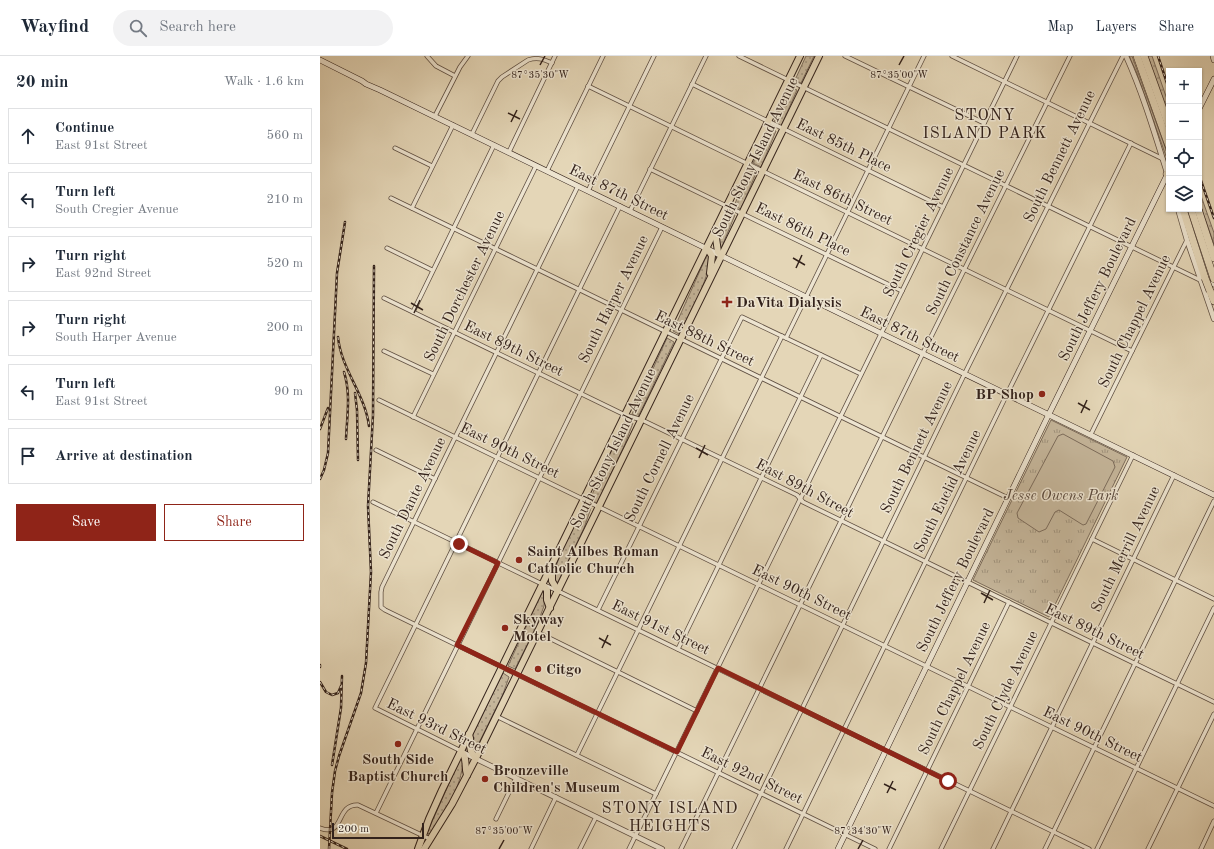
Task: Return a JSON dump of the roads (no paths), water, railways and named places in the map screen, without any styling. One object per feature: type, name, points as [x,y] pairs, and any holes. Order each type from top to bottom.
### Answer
[{"type":"highway","name":"South Stony Island Avenue","points":[[418,849],[436,802],[800,56]]},
{"type":"highway","name":"South Stony Island Avenue","points":[[424,849],[453,803],[476,758],[819,56]]},
{"type":"highway","points":[[1137,56],[1167,140]]},
{"type":"highway","points":[[1144,56],[1166,118]]},
{"type":"highway","points":[[1184,212],[1203,279],[1213,288],[1214,301]]},
{"type":"highway","points":[[1192,212],[1214,279]]},
{"type":"highway","points":[[1199,212],[1214,258]]},
{"type":"highway","points":[[715,231],[718,252],[721,256]]},
{"type":"highway","points":[[707,248],[712,256],[710,278]]},
{"type":"highway","points":[[552,563],[552,581],[558,590]]},
{"type":"highway","points":[[542,584],[547,590],[547,600],[550,608]]},
{"type":"highway","points":[[469,734],[471,738],[470,752],[476,758]]},
{"type":"highway","points":[[461,751],[465,758],[465,769],[467,775]]},
{"type":"main road","points":[[1213,56],[1214,60]]},
{"type":"main road","name":"East 87th Street","points":[[320,60],[362,81],[368,81],[378,86],[380,90],[1214,494]]},
{"type":"main road","points":[[1202,104],[1214,80]]},
{"type":"main road","name":"South Jeffery Boulevard","points":[[838,849],[1090,330],[1168,176]]},
{"type":"street","points":[[426,56],[436,66],[455,76]]},
{"type":"street","points":[[435,116],[455,76],[468,56]]},
{"type":"street","points":[[509,152],[556,56]]},
{"type":"street","points":[[547,171],[602,56]]},
{"type":"street","points":[[588,191],[654,56]]},
{"type":"street","points":[[630,211],[706,56]]},
{"type":"street","points":[[739,56],[1173,268],[1203,279]]},
{"type":"street","points":[[845,56],[984,123]]},
{"type":"street","points":[[786,338],[924,56]]},
{"type":"street","points":[[952,56],[1164,159]]},
{"type":"street","name":"South Cregier Avenue","points":[[630,849],[1017,56]]},
{"type":"street","name":"South Constance Avenue","points":[[682,849],[923,353],[1070,56]]},
{"type":"street","name":"South Bennett Avenue","points":[[734,849],[965,373],[1122,56]]},
{"type":"street","points":[[1126,56],[1134,74],[1166,165]]},
{"type":"street","points":[[472,134],[495,86],[502,77],[532,58],[540,58],[552,63]]},
{"type":"street","name":"East 85th Place","points":[[692,84],[943,207]]},
{"type":"street","name":"East 86th Street","points":[[588,86],[1132,351]]},
{"type":"street","points":[[412,208],[453,125]]},
{"type":"street","name":"South Euclid Avenue","points":[[786,849],[1048,310],[1131,143]]},
{"type":"street","points":[[413,312],[432,270],[494,145]]},
{"type":"street","points":[[395,148],[432,166]]},
{"type":"street","name":"South Dorchester Avenue","points":[[413,417],[536,166]]},
{"type":"street","name":"East 86th Place","points":[[650,169],[902,291]]},
{"type":"street","name":"South Dante Avenue","points":[[381,606],[382,587],[578,186]]},
{"type":"street","name":"East 88th Street","points":[[391,198],[1008,498]]},
{"type":"street","points":[[415,625],[620,206]]},
{"type":"street","points":[[1179,212],[1187,240],[1203,279],[1214,319]]},
{"type":"street","name":"South Harper Avenue","points":[[376,813],[662,227]]},
{"type":"street","name":"South Chappel Avenue","points":[[1091,434],[1187,240]]},
{"type":"street","points":[[387,248],[432,270]]},
{"type":"street","name":"East 89th Street","points":[[384,298],[625,415],[642,420],[797,495],[803,502],[883,542],[1214,702]]},
{"type":"street","name":"South Cornell Avenue","points":[[598,610],[742,316],[782,336]]},
{"type":"street","points":[[577,755],[782,336],[861,374]]},
{"type":"street","points":[[384,351],[433,374]]},
{"type":"street","points":[[678,649],[821,355]]},
{"type":"street","name":"East 90th Street","points":[[379,400],[1214,806]]},
{"type":"street","points":[[376,450],[435,479]]},
{"type":"street","name":"South Clyde Avenue","points":[[941,849],[1133,455]]},
{"type":"street","name":"South Merrill Avenue","points":[[993,849],[1174,475]]},
{"type":"street","points":[[1045,849],[1214,500]]},
{"type":"street","name":"East 91st Street","points":[[373,502],[542,584],[558,590],[1089,849]]},
{"type":"street","points":[[1092,539],[1214,599]]},
{"type":"street","name":"South Chappel Avenue","points":[[889,849],[1009,602]]},
{"type":"street","name":"East 92nd Street","points":[[381,606],[385,610],[415,625],[875,849]]},
{"type":"street","points":[[1097,849],[1214,608]]},
{"type":"street","name":"East 93rd Street","points":[[415,625],[375,708],[662,849]]},
{"type":"street","points":[[538,632],[697,711]]},
{"type":"street","points":[[1148,849],[1214,714]]},
{"type":"street","points":[[496,716],[656,794]]},
{"type":"street","points":[[496,819],[516,778]]},
{"type":"street","points":[[531,849],[556,797]]},
{"type":"street","points":[[320,828],[327,830],[334,828],[347,807],[352,804],[362,806],[430,839]]},
{"type":"street","points":[[580,849],[596,817]]},
{"type":"street","points":[[1200,849],[1214,821]]},
{"type":"railway","points":[[1158,56],[1166,80]]},
{"type":"railway","points":[[1199,176],[1214,218]]},
{"type":"railway","points":[[320,479],[328,453],[337,273],[345,222]]},
{"type":"railway","points":[[329,849],[332,793],[335,771],[361,693],[366,663],[371,572],[368,506],[373,415],[374,266]]},
{"type":"railway","points":[[338,337],[340,349],[348,371],[363,403],[369,426]]},
{"type":"railway","points":[[344,372],[348,397],[346,439]]},
{"type":"railway","points":[[355,393],[357,410],[358,460]]},
{"type":"railway","points":[[320,429],[328,408]]},
{"type":"railway","points":[[332,765],[341,708],[342,676]]},
{"type":"railway","points":[[320,682],[326,692],[332,695],[338,693],[341,686]]},
{"type":"railway","points":[[320,836],[347,849]]},
{"type":"place","name":"DaVita Dialysis","points":[[727,302]]},
{"type":"place","name":"BP Shop","points":[[1042,394]]},
{"type":"place","name":"Saint Ailbes Roman Catholic Church","points":[[519,560]]},
{"type":"place","name":"Skyway Motel","points":[[505,628]]},
{"type":"place","name":"Citgo","points":[[538,669]]},
{"type":"place","name":"South Side Baptist Church","points":[[398,744]]},
{"type":"place","name":"Bronzeville Children's Museum","points":[[485,779]]},
{"type":"district","name":"STONY ISLAND PARK","points":[[985,123]]},
{"type":"district","name":"STONY ISLAND HEIGHTS","points":[[670,816]]},
{"type":"park label","name":"Jesse Owens Park","points":[[1061,495]]}]
